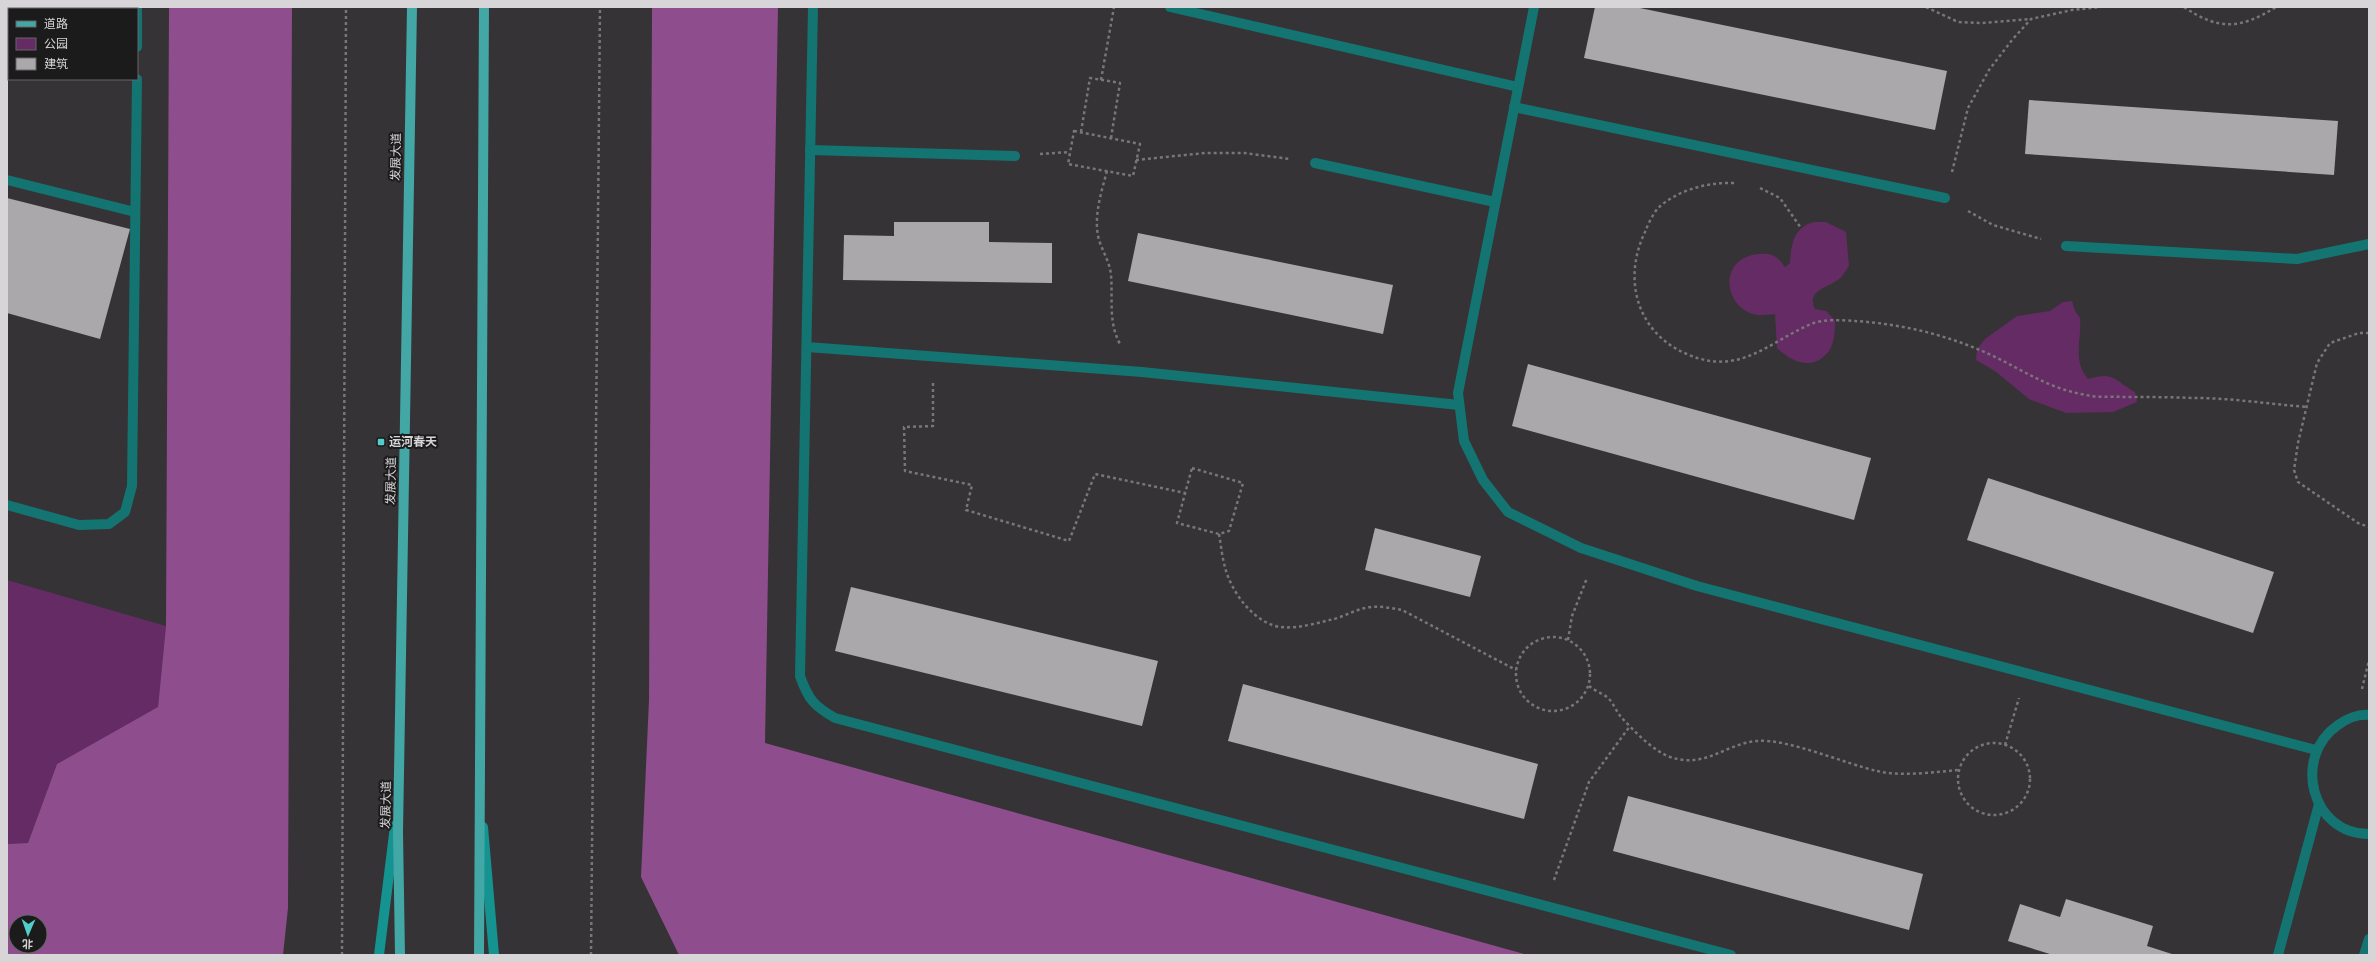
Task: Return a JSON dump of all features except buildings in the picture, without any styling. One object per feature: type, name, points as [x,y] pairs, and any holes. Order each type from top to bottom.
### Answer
[{"type":"main road","name":"发展大道","points":[[400,955],[400,786],[412,7]]},
{"type":"main road","points":[[479,955],[484,7]]},
{"type":"main road","points":[[379,955],[400,786]]},
{"type":"main road","points":[[480,789],[494,955]]},
{"type":"lane","points":[[813,7],[800,676],[806,694],[817,708],[835,718],[1731,955]]},
{"type":"lane","points":[[1170,7],[1518,87]]},
{"type":"lane","points":[[1534,7],[1458,393],[1464,441],[1483,480],[1508,512],[1581,548],[1697,586],[2316,750]]},
{"type":"lane","points":[[7,505],[78,525],[109,524],[125,512],[132,486],[137,80]]},
{"type":"lane","points":[[1514,107],[1945,198]]},
{"type":"lane","points":[[810,150],[1015,156]]},
{"type":"lane","points":[[1315,163],[1495,202]]},
{"type":"lane","points":[[7,180],[135,212]]},
{"type":"lane","points":[[2066,246],[2297,258],[2369,244]]},
{"type":"lane","points":[[807,347],[1142,372],[1459,405]]},
{"type":"lane","points":[[2369,714],[2345,720],[2328,732],[2316,750],[2311,768],[2312,786],[2319,804],[2330,818],[2345,829],[2369,834]]},
{"type":"lane","points":[[2278,955],[2319,804]]},
{"type":"lane","points":[[2364,955],[2369,938]]},
{"type":"path","points":[[342,955],[346,7]]},
{"type":"path","points":[[591,955],[600,7]]},
{"type":"path","points":[[1101,80],[1114,7]]},
{"type":"path","points":[[1926,7],[1958,22],[1982,23],[2031,19],[2101,7]]},
{"type":"path","points":[[2184,7],[2202,20],[2221,24],[2241,24],[2276,7]]},
{"type":"path","points":[[2031,19],[2012,40],[1989,70],[1968,108],[1945,198],[1993,225],[2066,246]]},
{"type":"path","points":[[1081,132],[1090,78],[1120,83],[1111,138]]},
{"type":"path","points":[[1074,131],[1111,138],[1140,144],[1134,176],[1068,164],[1074,131]]},
{"type":"path","points":[[1136,160],[1205,153],[1244,153],[1315,163]]},
{"type":"path","points":[[1107,171],[1100,196],[1097,222],[1099,240],[1110,269],[1112,290],[1111,316],[1117,337],[1129,359],[1142,372]]},
{"type":"path","points":[[1738,184],[1708,184],[1680,193],[1657,209],[1636,250],[1633,282],[1636,298],[1644,315],[1661,339],[1689,355],[1713,360],[1735,361],[1764,350],[1812,323],[1835,320],[1857,321],[1918,329],[1952,340],[1991,355],[2045,384],[2087,396],[2198,398],[2306,407]]},
{"type":"path","points":[[1758,187],[1780,198],[1801,228]]},
{"type":"path","points":[[2369,333],[2359,333],[2330,343],[2317,363],[2306,407],[2294,470],[2298,482],[2358,523],[2369,527]]},
{"type":"path","points":[[933,356],[933,426],[904,427],[905,471],[972,486],[966,510],[1070,541],[1095,474],[1186,493]]},
{"type":"path","points":[[1192,468],[1243,483],[1229,531],[1219,534],[1177,523],[1192,468]]},
{"type":"path","points":[[1219,534],[1225,568],[1230,583],[1241,599],[1261,621],[1280,627],[1310,625],[1344,616],[1366,608],[1382,606],[1402,610],[1516,670]]},
{"type":"path","points":[[1568,640],[1572,616],[1599,554]]},
{"type":"path","points":[[1549,637],[1561,637],[1568,640],[1583,651],[1589,662],[1591,674],[1589,686],[1583,697],[1574,705],[1563,710],[1539,709],[1528,702],[1521,693],[1516,682],[1516,670],[1519,658],[1526,648],[1537,640],[1549,637]]},
{"type":"path","points":[[2005,745],[2027,673]]},
{"type":"path","points":[[1589,686],[1608,698],[1630,726],[1643,739],[1669,756],[1684,760],[1696,761],[1712,757],[1736,746],[1757,741],[1777,742],[1880,772],[1959,770]]},
{"type":"path","points":[[1545,906],[1589,782],[1630,726]]},
{"type":"path","points":[[1994,744],[2005,745],[2016,750],[2024,759],[2030,770],[2028,794],[2011,812],[2000,815],[1987,815],[1967,804],[1961,794],[1958,782],[1959,770],[1964,760],[1972,751],[1982,746],[1994,744]]},
{"type":"green space","points":[[1814,222],[1826,222],[1846,232],[1849,266],[1840,278],[1820,290],[1813,298],[1815,309],[1826,311],[1835,320],[1834,336],[1829,351],[1823,357],[1816,361],[1803,363],[1789,357],[1777,348],[1775,314],[1757,315],[1745,310],[1737,303],[1731,293],[1730,283],[1731,273],[1736,264],[1746,257],[1759,254],[1768,254],[1780,260],[1785,267],[1790,263],[1791,249],[1798,232],[1807,224]]},
{"type":"green space","points":[[2072,301],[2075,311],[2080,318],[2079,357],[2083,372],[2088,379],[2103,376],[2113,378],[2135,392],[2137,402],[2113,412],[2066,413],[2029,399],[1995,371],[1976,360],[1977,349],[1985,339],[2017,316],[2050,311],[2063,302]]},
{"type":"green space","points":[[7,580],[166,626],[158,708],[57,764],[28,843],[7,844]]},
{"type":"shaded area","points":[[169,7],[292,7],[288,908],[283,955],[7,955],[7,844],[28,843],[57,764],[158,707],[166,626]]},
{"type":"shaded area","points":[[652,7],[778,7],[765,743],[1528,955],[679,955],[641,877],[649,700]]},
{"type":"place","name":"运河春天","points":[[381,442]]}]
